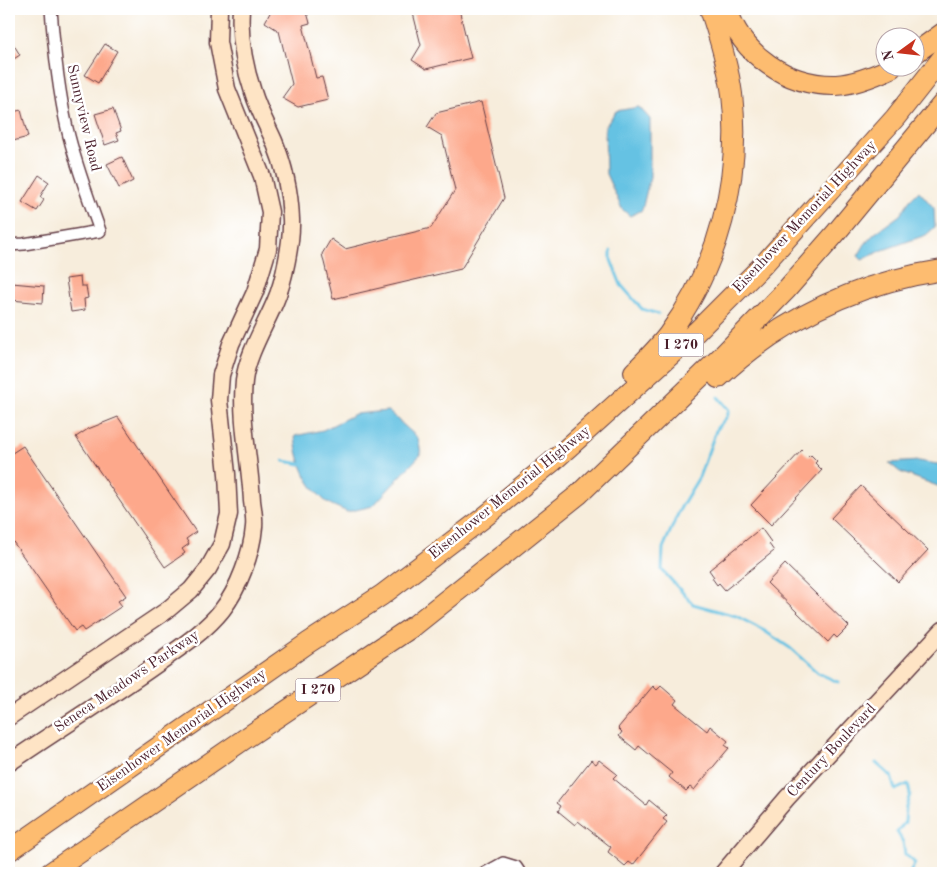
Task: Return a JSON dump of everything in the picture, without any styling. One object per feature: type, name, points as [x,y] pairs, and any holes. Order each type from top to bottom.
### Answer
[{"type":"highway","points":[[382,595],[476,510],[544,454],[623,384],[668,336],[684,311],[714,247],[730,189],[734,155],[732,93],[726,63],[710,9]]},
{"type":"highway","points":[[727,9],[730,19],[741,37],[756,55],[771,67],[792,78],[814,84],[837,85],[857,81],[874,74]]},
{"type":"highway","points":[[924,47],[943,33]]},
{"type":"highway","name":"Eisenhower Memorial Highway","points":[[9,851],[308,643],[382,595],[482,519],[552,462],[697,331],[763,265],[895,118],[943,57]]},
{"type":"highway","name":"Eisenhower Memorial Highway","points":[[50,873],[416,624],[578,495],[724,355],[786,289],[835,234],[943,103]]},
{"type":"highway","points":[[578,495],[662,430],[732,365],[772,334],[797,319],[854,292],[920,273],[943,270]]},
{"type":"street","name":"Sunnyview Road","points":[[9,244],[24,244],[100,231],[81,177],[67,128],[55,62],[50,9]]},
{"type":"street","points":[[9,717],[166,611],[192,590],[208,569],[222,544],[229,514],[228,474],[219,400],[221,375],[231,344],[255,292],[268,249],[270,212],[262,176],[227,88],[218,42],[219,9]]},
{"type":"street","name":"Seneca Meadows Parkway","points":[[9,763],[60,727],[143,674],[203,630],[222,609],[235,588],[246,561],[254,527],[244,411],[244,379],[253,352],[276,300],[287,256],[291,220],[286,179],[275,144],[253,94],[243,56],[240,26],[242,9]]},
{"type":"street","name":"Century Boulevard","points":[[723,873],[787,798],[943,630]]},
{"type":"street","points":[[484,873],[503,863],[516,867],[520,873]]},
{"type":"water","points":[[639,107],[650,119],[650,177],[642,210],[630,216],[622,209],[606,174],[605,127],[616,111]]},
{"type":"water","points":[[919,191],[934,208],[935,227],[926,235],[883,250],[862,260],[858,256],[865,244],[874,234],[900,215]]},
{"type":"water","points":[[388,411],[418,438],[421,454],[373,506],[347,512],[331,505],[317,492],[307,478],[298,453],[295,436],[323,430],[355,414]]},
{"type":"water","points":[[919,461],[943,465],[943,488],[900,472],[889,463]]},
{"type":"building","points":[[272,9],[306,9],[310,23],[303,25],[316,78],[322,77],[328,100],[298,107],[282,98],[292,84],[279,31],[265,22]]},
{"type":"building","points":[[412,9],[459,9],[471,58],[426,69],[412,60],[421,45]]},
{"type":"building","points":[[9,37],[20,55],[9,62]]},
{"type":"building","points":[[105,44],[117,51],[98,83],[85,75]]},
{"type":"building","points":[[481,102],[504,198],[461,269],[333,299],[322,254],[331,239],[345,249],[431,228],[455,190],[442,136],[427,127],[436,113]]},
{"type":"building","points":[[113,109],[121,131],[116,133],[119,140],[105,145],[95,114]]},
{"type":"building","points":[[21,110],[28,137],[13,141],[9,113]]},
{"type":"building","points":[[122,157],[133,181],[119,188],[107,164]]},
{"type":"building","points":[[39,175],[49,182],[40,197],[44,200],[37,211],[22,202]]},
{"type":"building","points":[[80,277],[81,286],[86,286],[88,298],[84,299],[85,310],[71,312],[66,279]]},
{"type":"building","points":[[12,283],[44,286],[43,303],[11,300]]},
{"type":"building","points":[[118,417],[196,532],[186,539],[189,544],[182,549],[185,553],[165,567],[76,437],[88,429]]},
{"type":"building","points":[[23,446],[126,596],[118,601],[122,606],[84,631],[81,627],[75,631],[9,536],[9,455]]},
{"type":"building","points":[[802,450],[809,457],[811,455],[817,461],[815,463],[822,470],[771,525],[751,505]]},
{"type":"building","points":[[861,486],[928,550],[898,582],[831,518]]},
{"type":"building","points":[[761,528],[771,542],[769,544],[774,551],[725,590],[719,583],[717,585],[709,570]]},
{"type":"building","points":[[785,564],[849,626],[837,638],[834,635],[828,642],[767,583]]},
{"type":"building","points":[[653,686],[657,690],[661,686],[677,700],[674,704],[707,731],[710,726],[728,741],[725,745],[729,748],[694,790],[690,787],[686,791],[669,777],[672,773],[639,746],[636,750],[619,736],[622,732],[618,728]]},
{"type":"building","points":[[591,760],[596,764],[599,760],[617,774],[613,778],[646,805],[649,800],[667,815],[663,819],[667,822],[633,865],[629,862],[625,866],[608,852],[611,847],[578,821],[575,825],[558,811],[561,806],[557,803]]},
{"type":"waterway","points":[[611,251],[611,260],[621,285],[642,309],[658,314]]},
{"type":"waterway","points":[[718,397],[729,410],[727,417],[717,428],[699,477],[681,507],[663,548],[662,570],[693,604],[736,616],[763,630],[790,648],[818,673],[838,682]]},
{"type":"waterway","points":[[284,461],[301,464]]},
{"type":"waterway","points":[[876,763],[891,776],[895,790],[908,784],[910,794],[906,807],[905,822],[897,832],[903,842],[905,854],[915,863],[910,873]]}]
